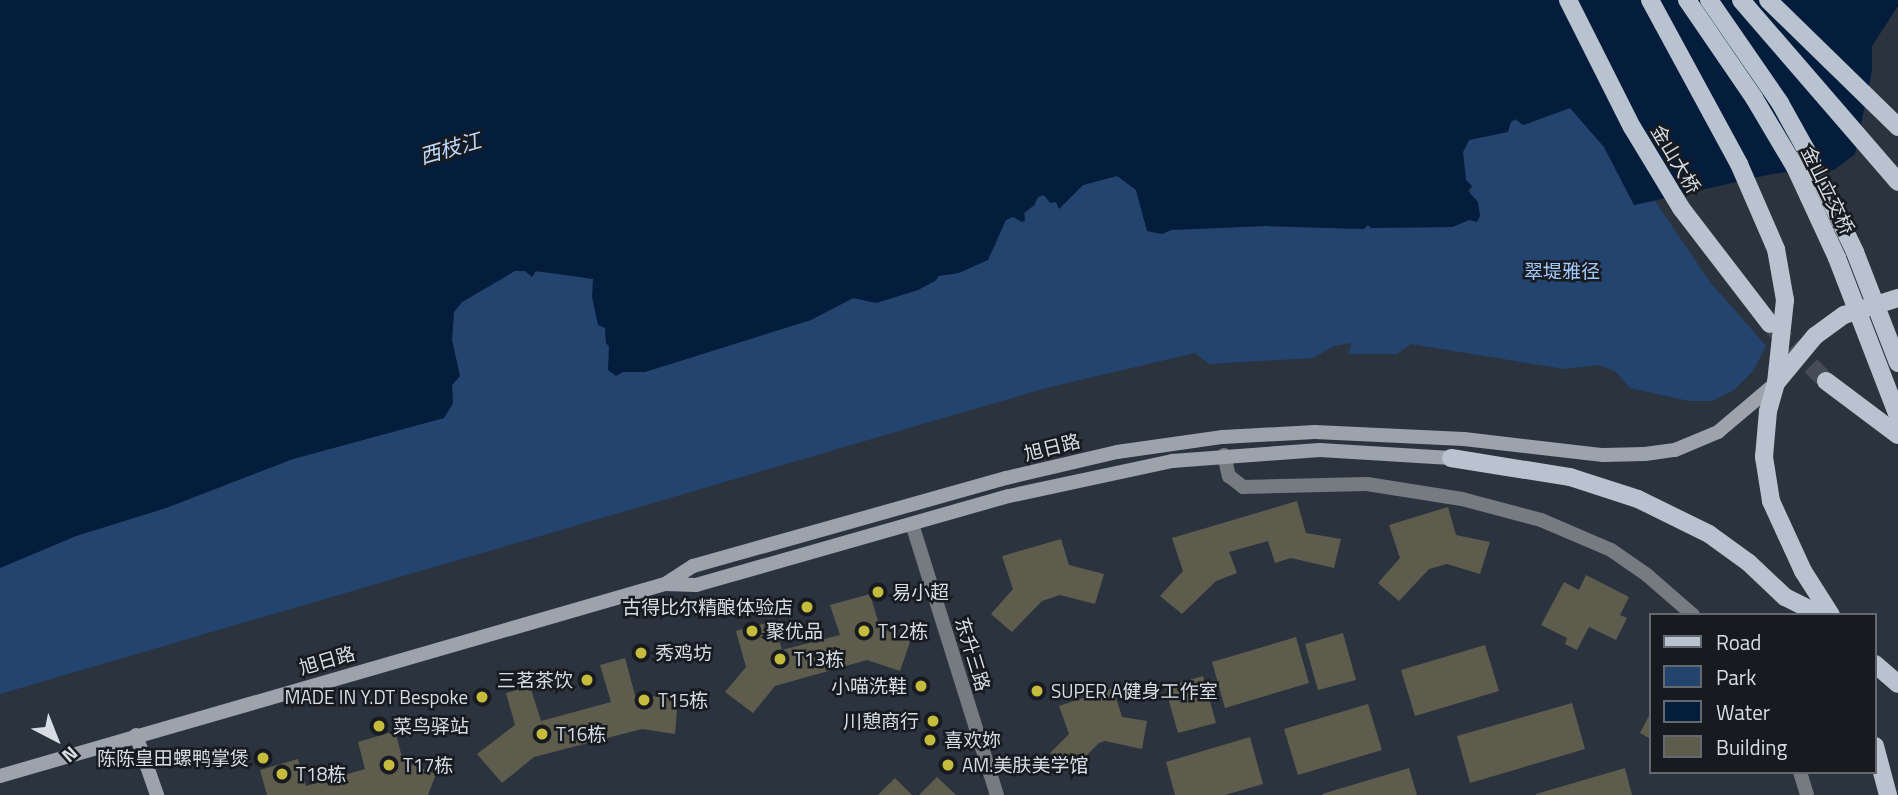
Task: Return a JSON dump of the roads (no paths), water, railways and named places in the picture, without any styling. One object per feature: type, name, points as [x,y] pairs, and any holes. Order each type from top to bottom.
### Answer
[{"type":"main road","name":"金山大桥","points":[[1569,0],[1623,110],[1700,236],[1777,323]]},
{"type":"main road","points":[[1650,0],[1731,148],[1771,232],[1783,277],[1777,323],[1776,383],[1764,438],[1765,470],[1771,501],[1802,571],[1831,613]]},
{"type":"main road","name":"金山立交桥","points":[[1687,0],[1754,98],[1801,179],[1837,258],[1898,416]]},
{"type":"main road","name":"金山立交桥","points":[[1709,0],[1780,103],[1812,161],[1855,252],[1898,363]]},
{"type":"main road","points":[[1741,0],[1822,90],[1898,182]]},
{"type":"main road","points":[[1768,0],[1898,127]]},
{"type":"main road","points":[[1776,383],[1804,346],[1828,325],[1863,307],[1898,298]]},
{"type":"main road","points":[[1826,381],[1898,435]]},
{"type":"main road","name":"旭日路","points":[[0,776],[664,584],[693,566],[1006,478],[1117,452],[1194,440],[1292,432],[1465,439],[1604,455],[1660,453],[1690,445],[1718,432],[1776,383]]},
{"type":"main road","name":"旭日路","points":[[664,584],[696,585],[1097,475],[1224,455],[1320,450],[1451,458]]},
{"type":"main road","points":[[1451,458],[1570,477],[1638,499],[1709,534],[1749,563],[1785,597],[1817,613]]},
{"type":"main road","points":[[1877,666],[1898,684]]},
{"type":"main road","points":[[136,735],[157,795]]},
{"type":"main road","points":[[1877,754],[1888,795]]},
{"type":"street","points":[[1224,455],[1229,476],[1243,487],[1333,483],[1393,487],[1495,506],[1550,523],[1587,538],[1621,557],[1670,593],[1691,613]]},
{"type":"street","name":"东升三路","points":[[912,524],[997,795]]},
{"type":"street","points":[[1802,774],[1807,795]]},
{"type":"water","name":"西枝江","points":[[0,0],[1898,0],[1898,6],[1872,46],[1872,71],[1855,154],[1834,170],[1772,174],[1634,205],[1604,147],[1570,108],[1523,125],[1515,119],[1508,132],[1469,140],[1463,152],[1466,180],[1472,186],[1468,191],[1478,202],[1480,216],[1477,222],[1469,220],[1452,227],[1371,228],[1368,225],[1364,229],[1265,226],[1171,230],[1162,234],[1147,231],[1136,190],[1117,176],[1083,185],[1059,209],[1056,202],[1050,203],[1044,195],[1038,197],[1034,205],[1024,213],[1025,221],[1013,217],[1006,220],[988,260],[959,273],[939,276],[918,290],[876,303],[853,298],[811,320],[645,372],[623,372],[616,376],[608,370],[609,346],[606,343],[605,328],[598,325],[592,297],[593,279],[536,271],[532,277],[525,271],[515,271],[462,302],[454,312],[452,340],[460,376],[452,385],[453,403],[444,418],[293,459],[166,508],[76,536],[0,568]]},
{"type":"tunnel","points":[[1773,327],[1826,381]]},
{"type":"place","name":"易小超","points":[[878,592]]},
{"type":"place","name":"古得比尔精酿体验店","points":[[807,607]]},
{"type":"place","name":"聚优品","points":[[752,631]]},
{"type":"place","name":"T12栋","points":[[864,631]]},
{"type":"place","name":"秀鸡坊","points":[[641,653]]},
{"type":"place","name":"T13栋","points":[[780,659]]},
{"type":"place","name":"三茗茶饮","points":[[587,680]]},
{"type":"place","name":"小喵洗鞋","points":[[921,686]]},
{"type":"place","name":"SUPER A健身工作室","points":[[1037,691]]},
{"type":"place","name":"MADE IN Y.DT Bespoke","points":[[482,697]]},
{"type":"place","name":"T15栋","points":[[644,700]]},
{"type":"place","name":"川憩商行","points":[[933,721]]},
{"type":"place","name":"菜鸟驿站","points":[[379,726]]},
{"type":"place","name":"T16栋","points":[[542,734]]},
{"type":"place","name":"喜欢妳","points":[[930,740]]},
{"type":"place","name":"陈陈皇田螺鸭掌煲","points":[[263,758]]},
{"type":"place","name":"T17栋","points":[[389,765]]},
{"type":"place","name":"AM.美肤美学馆","points":[[948,765]]},
{"type":"place","name":"T18栋","points":[[282,774]]},
{"type":"park label","name":"翠堤雅径","points":[[1562,271]]}]
